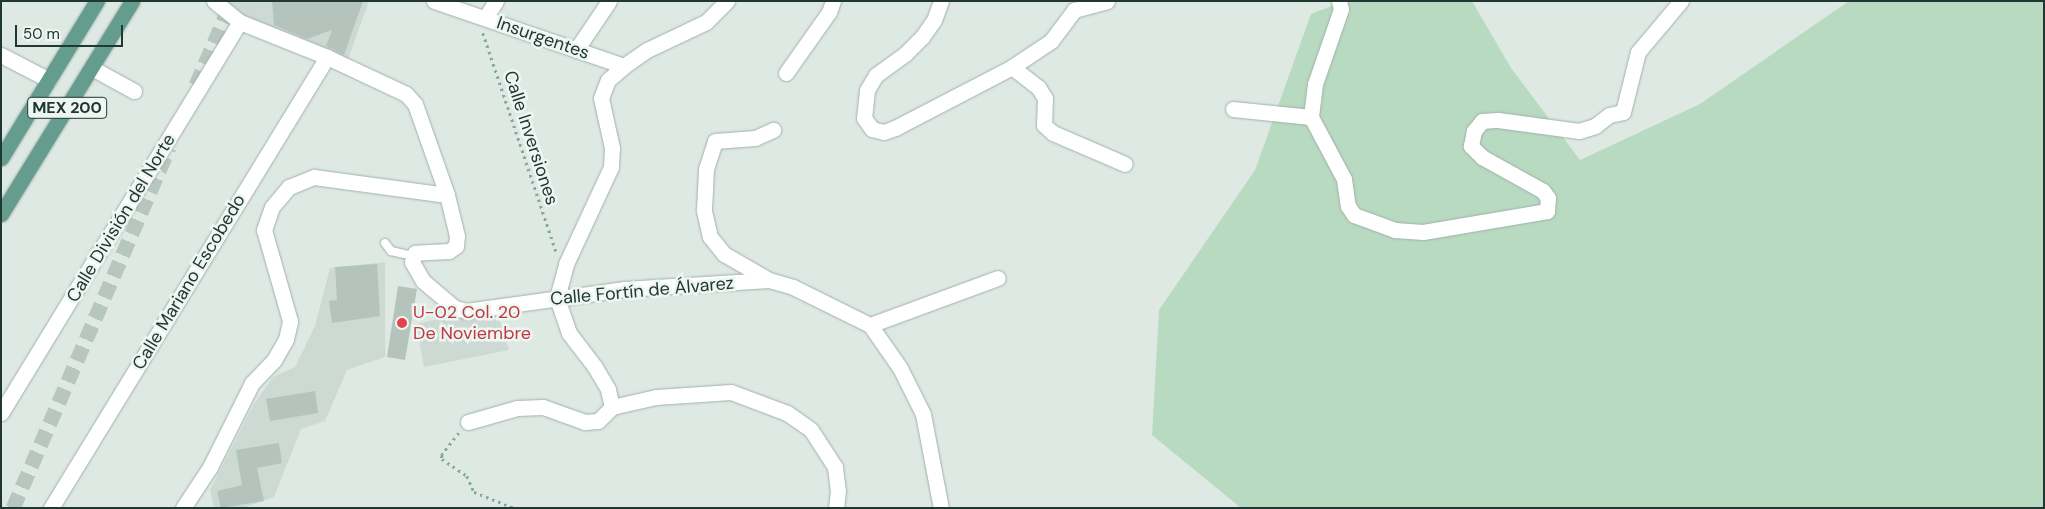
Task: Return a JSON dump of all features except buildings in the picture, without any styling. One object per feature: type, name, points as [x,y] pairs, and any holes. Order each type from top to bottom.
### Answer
[{"type":"main road","name":"MEX 200","points":[[1,158],[97,1]]},
{"type":"main road","name":"MEX 200","points":[[1,214],[132,1]]},
{"type":"street","points":[[214,1],[240,22],[327,57],[406,94],[415,104],[447,194],[457,236],[456,246],[449,251],[420,252],[412,256]]},
{"type":"street","name":"Insurgentes","points":[[434,1],[624,66]]},
{"type":"street","points":[[485,18],[496,1]]},
{"type":"street","points":[[576,50],[609,1]]},
{"type":"street","points":[[612,407],[608,389],[596,367],[569,333],[557,298],[566,264],[611,167],[612,148],[601,98],[608,80],[624,66],[647,50],[706,22],[727,1]]},
{"type":"street","points":[[786,73],[829,12],[833,1]]},
{"type":"street","points":[[941,1],[934,20],[922,37],[905,54],[876,75],[867,90],[864,118],[872,130],[884,132],[895,128],[1012,67],[1051,41],[1074,10],[1107,1]]},
{"type":"street","points":[[1338,1],[1341,9],[1315,84],[1311,117],[1344,179],[1348,206],[1354,215],[1395,230],[1423,232],[1454,229],[1490,219],[1539,215],[1549,206],[1543,191],[1482,157],[1471,146],[1474,131],[1482,121],[1498,120],[1579,131],[1595,126],[1609,115],[1623,112],[1638,52],[1680,1]]},
{"type":"street","name":"Calle División del Norte","points":[[1,413],[240,22]]},
{"type":"street","points":[[1,55],[49,80]]},
{"type":"street","name":"Calle Mariano Escobedo","points":[[51,508],[327,57]]},
{"type":"street","points":[[1012,67],[1042,92],[1045,98],[1044,125],[1053,133],[1125,164]]},
{"type":"street","points":[[92,68],[134,91]]},
{"type":"street","points":[[1233,109],[1311,117]]},
{"type":"street","points":[[774,130],[755,138],[715,141],[706,169],[704,210],[710,237],[724,254],[769,280],[793,287],[870,325],[900,368],[924,414],[941,508]]},
{"type":"street","points":[[183,508],[210,467],[252,383],[274,360],[286,339],[290,321],[264,230],[272,207],[289,188],[314,177],[447,194]]},
{"type":"street","name":"Calle Fortín de Álvarez","points":[[412,256],[424,281],[455,308],[466,310],[624,289],[769,280]]},
{"type":"street","points":[[870,325],[998,278]]},
{"type":"street","points":[[468,422],[518,408],[543,407],[585,422],[598,421],[612,407],[656,397],[730,392],[787,412],[811,430],[835,468],[838,490],[836,508]]},
{"type":"lane","points":[[385,243],[391,251],[412,256]]},
{"type":"path","name":"Calle Inversiones","points":[[485,18],[481,26],[556,252],[566,264]]},
{"type":"path","points":[[468,422],[442,455],[442,459],[467,476],[474,492],[514,508]]},
{"type":"shaded area","points":[[220,1],[369,1],[347,62],[241,20]]},
{"type":"shaded area","points":[[385,262],[385,357],[347,370],[325,421],[301,429],[274,497],[242,508],[214,508],[210,490],[254,404],[273,377],[295,367],[315,326],[330,268]]},
{"type":"shaded area","points":[[495,306],[509,350],[424,367],[416,324]]},
{"type":"green space","points":[[1345,1],[1472,1],[1511,68],[1580,160],[1700,104],[1849,1],[2044,1],[2044,508],[1241,508],[1152,435],[1159,310],[1255,170],[1311,14]]},
{"type":"tunnel","points":[[196,85],[232,1]]},
{"type":"tunnel","points":[[13,508],[169,147]]},
{"type":"place","name":"U-02 Col. 20 De Noviembre","points":[[402,323]]}]
